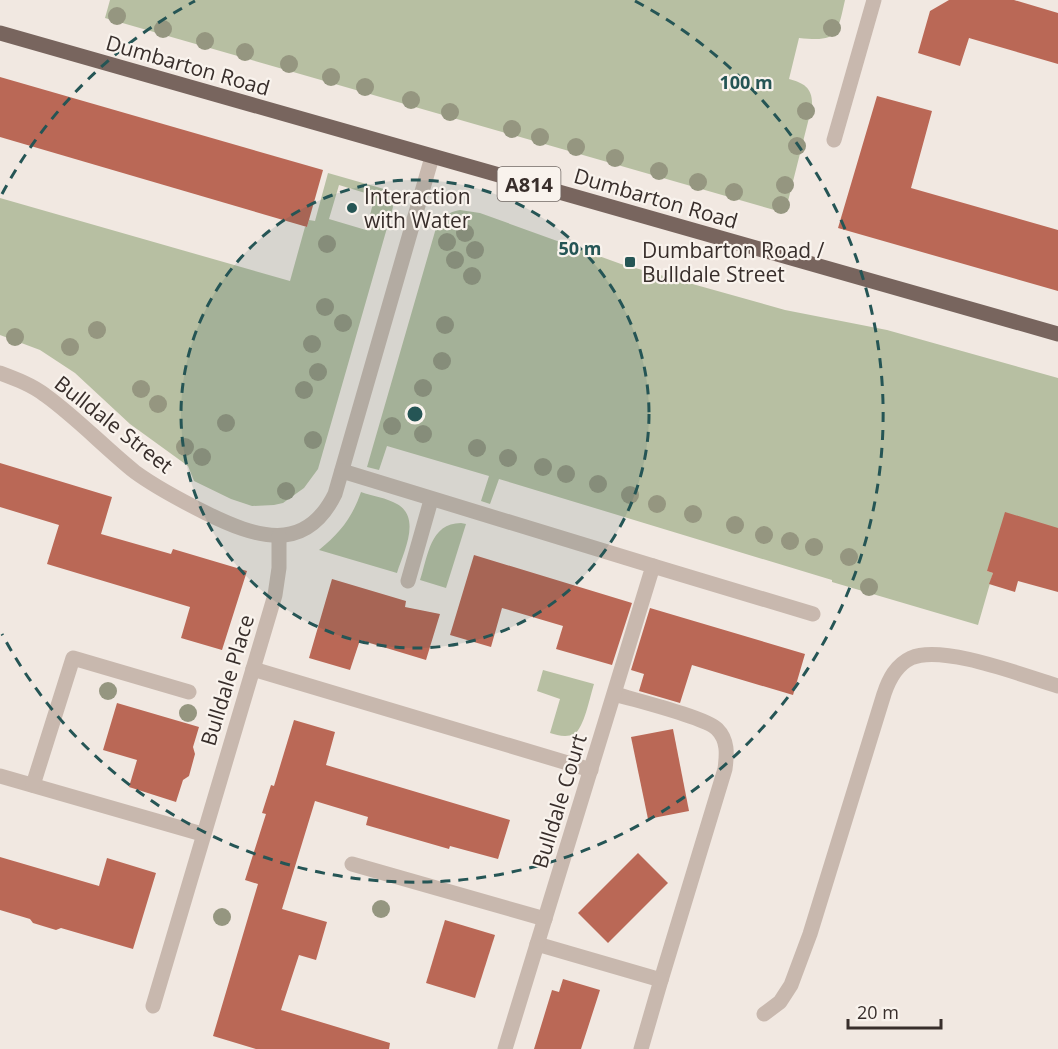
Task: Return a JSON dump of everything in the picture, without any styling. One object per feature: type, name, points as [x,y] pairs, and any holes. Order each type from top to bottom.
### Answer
[{"type":"main road","name":"Dumbarton Road","points":[[0,33],[1058,334]]},
{"type":"street","points":[[834,140],[874,0]]},
{"type":"street","name":"Bulldale Street","points":[[0,373],[20,380],[44,393],[110,452],[162,490],[242,529],[260,535],[279,536],[296,532],[314,523],[328,509],[335,494],[432,157]]},
{"type":"street","points":[[342,471],[431,500],[813,614]]},
{"type":"street","points":[[408,581],[431,500]]},
{"type":"street","name":"Bulldale Place","points":[[153,1006],[202,834],[275,595],[279,568],[279,536]]},
{"type":"street","name":"Bulldale Court","points":[[505,1049],[653,566]]},
{"type":"street","points":[[764,1014],[780,1002],[791,985],[810,934],[884,694],[888,683],[901,664],[923,654],[938,654],[975,661],[1058,686]]},
{"type":"street","points":[[33,785],[73,658],[189,692]]},
{"type":"street","points":[[253,669],[591,770]]},
{"type":"street","points":[[615,694],[698,719],[715,727],[723,738],[727,752],[725,768],[641,1049]]},
{"type":"street","points":[[0,776],[202,834]]},
{"type":"street","points":[[352,864],[544,919]]},
{"type":"street","points":[[537,944],[661,980]]},
{"type":"green space","points":[[110,0],[845,0],[840,22],[833,34],[821,39],[799,38],[789,79],[806,87],[811,95],[812,106],[785,213],[105,18]]},
{"type":"green space","points":[[328,173],[384,189],[391,196],[393,207],[318,469],[304,488],[283,503],[252,506],[231,499],[194,481],[188,466],[130,424],[75,373],[40,350],[0,335],[0,198],[290,281],[305,227],[309,220],[315,221]],"holes":[[[339,185],[375,196],[366,230],[329,219]]]},
{"type":"green space","points":[[460,210],[480,213],[621,264],[785,310],[887,330],[1058,378],[1058,528],[987,571],[993,573],[978,625],[499,479],[490,504],[481,501],[489,476],[387,446],[379,470],[367,467],[436,228],[445,216]]},
{"type":"green space","points":[[361,492],[397,504],[408,518],[409,536],[397,573],[319,550],[344,524],[354,510]]},
{"type":"green space","points":[[451,524],[466,524],[446,588],[420,580],[428,551],[437,535]]},
{"type":"green space","points":[[543,670],[594,684],[584,719],[574,734],[565,736],[550,733],[560,699],[537,691]]},
{"type":"building","points":[[949,0],[1014,0],[1058,13],[1058,64],[969,38],[960,66],[918,53],[930,11]]},
{"type":"building","points":[[0,77],[323,170],[307,227],[0,137]]},
{"type":"building","points":[[877,96],[932,111],[911,188],[1058,230],[1058,291],[838,228]]},
{"type":"building","points":[[0,463],[112,497],[101,534],[171,554],[173,549],[247,571],[222,650],[181,638],[190,607],[47,564],[59,525],[0,507]]},
{"type":"building","points":[[1005,512],[1058,528],[1058,592],[1018,581],[1015,592],[989,584],[993,573],[987,571]]},
{"type":"building","points":[[474,555],[632,603],[612,665],[556,649],[563,626],[502,608],[491,647],[450,635]]},
{"type":"building","points":[[332,579],[406,601],[405,607],[440,614],[426,660],[360,640],[350,670],[309,658]]},
{"type":"building","points":[[650,608],[805,654],[793,695],[692,665],[680,703],[639,691],[644,674],[631,670]]},
{"type":"building","points":[[117,703],[199,727],[193,747],[195,754],[189,776],[183,780],[176,802],[129,787],[137,760],[103,750]]},
{"type":"building","points":[[294,720],[335,732],[326,765],[510,820],[498,859],[450,846],[449,849],[366,825],[368,817],[315,801],[282,909],[327,922],[316,960],[299,955],[281,1010],[390,1043],[389,1049],[256,1049],[213,1036],[258,884],[245,880],[266,814],[262,813],[271,785],[274,786]]},
{"type":"building","points":[[673,729],[689,811],[648,819],[631,737]]},
{"type":"building","points":[[638,853],[668,883],[608,943],[578,913]]},
{"type":"building","points":[[0,857],[99,886],[107,858],[156,873],[133,949],[61,928],[56,930],[0,910]]},
{"type":"building","points":[[445,920],[495,935],[475,998],[426,983]]},
{"type":"building","points":[[563,979],[600,990],[581,1049],[534,1049],[552,990],[559,992]]},
{"type":"place","name":"Interaction with Water","points":[[352,208]]},
{"type":"place","name":"Dumbarton Road / Bulldale Street","points":[[630,262]]}]
